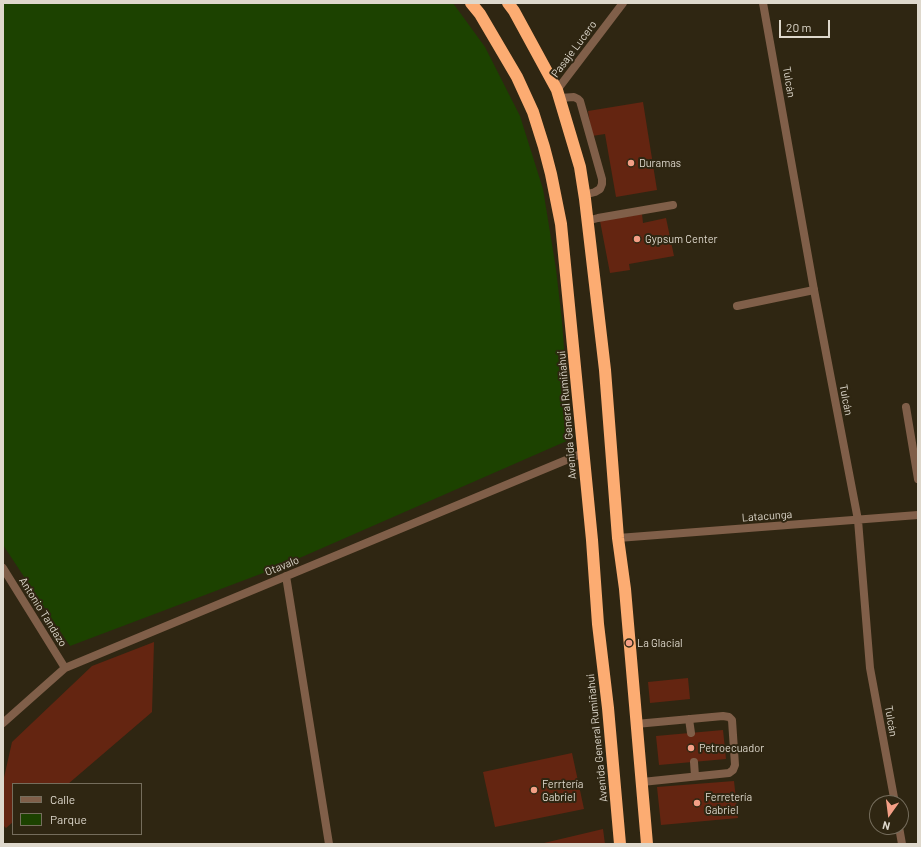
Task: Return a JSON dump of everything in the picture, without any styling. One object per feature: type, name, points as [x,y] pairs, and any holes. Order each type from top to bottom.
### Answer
[{"type":"highway","name":"Avenida General Rumiñahui","points":[[471,3],[480,14],[517,77],[533,112],[551,174],[562,224],[592,540],[598,624],[608,708],[620,844]]},
{"type":"highway","points":[[508,3],[514,11],[558,94],[580,167],[605,370],[618,538],[625,589],[647,844]]},
{"type":"street","name":"Pasaje Lucero","points":[[558,94],[623,3]]},
{"type":"street","name":"Tulcán","points":[[764,3],[814,290],[858,520],[870,668],[894,795]]},
{"type":"street","points":[[558,94],[574,97],[580,101],[602,179],[600,189],[584,195]]},
{"type":"street","points":[[587,220],[673,205]]},
{"type":"street","points":[[737,306],[814,290]]},
{"type":"street","points":[[906,407],[918,479]]},
{"type":"street","name":"Otavalo","points":[[3,723],[65,668],[583,454]]},
{"type":"street","name":"Latacunga","points":[[618,538],[918,515]]},
{"type":"street","name":"Antonio Tandazo","points":[[3,568],[65,668]]},
{"type":"street","points":[[286,576],[329,844]]},
{"type":"street","points":[[636,724],[723,716],[729,717],[732,720],[735,765],[733,770],[729,773],[642,782]]},
{"type":"street","points":[[689,719],[691,733]]},
{"type":"street","points":[[694,762],[695,776]]},
{"type":"green space","points":[[3,3],[453,3],[485,47],[520,116],[543,189],[556,269],[562,321],[569,440],[279,567],[70,646],[3,545]]},
{"type":"building","name":"Duramas","points":[[643,102],[657,190],[616,197],[605,134],[592,136],[588,111]]},
{"type":"building","name":"Gypsum Center","points":[[642,214],[643,223],[666,218],[674,256],[629,264],[630,270],[610,273],[600,221]]},
{"type":"building","points":[[154,642],[152,712],[69,783],[12,783],[12,823],[6,828],[3,825],[3,782],[12,742],[92,666]]},
{"type":"building","points":[[688,678],[690,699],[650,703],[648,682]]},
{"type":"building","name":"Petroecuador","points":[[723,730],[726,759],[659,765],[656,736]]},
{"type":"building","name":"Ferrtería Gabriel","points":[[572,753],[584,809],[495,827],[483,772]]},
{"type":"building","name":"Ferretería Gabriel","points":[[734,781],[738,818],[661,825],[657,787]]},
{"type":"building","points":[[603,829],[605,844],[544,844],[544,843]]},
{"type":"place","name":"Duramas","points":[[631,163]]},
{"type":"place","name":"Gypsum Center","points":[[637,239]]},
{"type":"place","name":"La Glacial","points":[[629,643]]},
{"type":"place","name":"Petroecuador","points":[[691,748]]},
{"type":"place","name":"Ferrtería Gabriel","points":[[534,790]]},
{"type":"place","name":"Ferretería Gabriel","points":[[697,803]]}]
